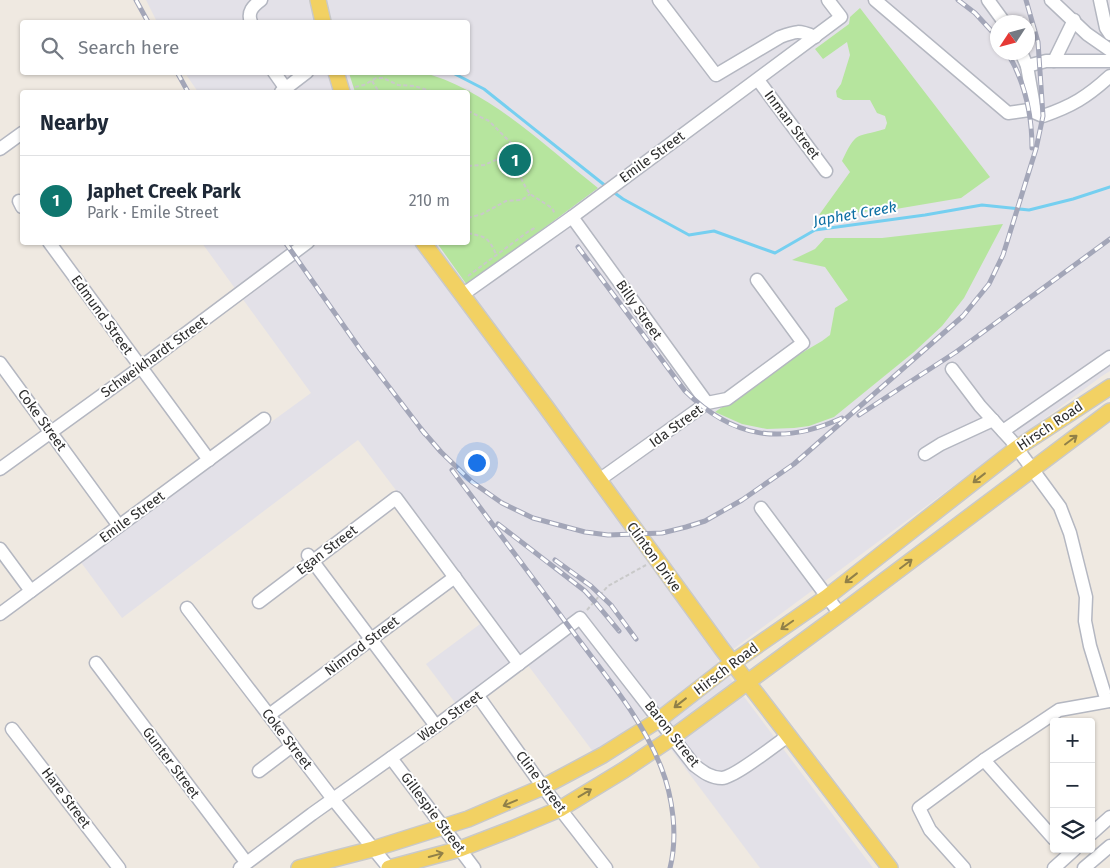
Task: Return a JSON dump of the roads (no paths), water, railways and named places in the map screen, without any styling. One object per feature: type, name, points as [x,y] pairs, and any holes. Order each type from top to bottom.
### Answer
[{"type":"main road","points":[[318,0],[323,20]]},
{"type":"main road","points":[[338,75],[348,90]]},
{"type":"main road","name":"Clinton Drive","points":[[425,245],[732,663],[890,868]]},
{"type":"main road","name":"Hirsch Road","points":[[299,868],[444,828],[544,787],[603,755],[660,719],[732,663],[827,597],[1017,448],[1110,387]]},
{"type":"main road","name":"Hirsch Road","points":[[389,868],[460,849],[560,809],[624,770],[673,737],[840,614],[1110,411]]},
{"type":"street","points":[[250,20],[249,17],[252,8],[261,0]]},
{"type":"street","points":[[659,0],[716,75],[780,37],[801,31],[815,37]]},
{"type":"street","name":"Emile Street","points":[[462,295],[758,80],[841,17],[828,0]]},
{"type":"street","points":[[875,0],[1008,113],[1029,110],[1043,116],[1067,108],[1092,93],[1110,76]]},
{"type":"street","points":[[988,0],[999,15]]},
{"type":"street","points":[[1051,0],[1087,34],[1110,50]]},
{"type":"street","points":[[1100,0],[1106,28],[1110,34]]},
{"type":"street","points":[[1054,61],[1074,20]]},
{"type":"street","points":[[1024,60],[1035,112]]},
{"type":"street","points":[[1027,66],[1046,61],[1110,61]]},
{"type":"street","points":[[275,75],[283,90]]},
{"type":"street","points":[[284,90],[303,75]]},
{"type":"street","name":"Inman Street","points":[[758,80],[826,171]]},
{"type":"street","points":[[0,149],[20,134]]},
{"type":"street","name":"Billy Street","points":[[575,214],[707,403]]},
{"type":"street","name":"Edmund Street","points":[[51,245],[209,460]]},
{"type":"street","name":"Schweikhardt Street","points":[[0,469],[141,367],[304,245]]},
{"type":"street","name":"Ida Street","points":[[599,480],[707,403],[727,399],[804,343],[757,280]]},
{"type":"street","points":[[1003,431],[1110,357]]},
{"type":"street","name":"Coke Street","points":[[0,363],[119,526]]},
{"type":"street","points":[[952,369],[980,406],[1017,448],[1060,507],[1070,533],[1086,597],[1085,621],[1090,646],[1105,695],[1110,701],[1059,710],[984,760],[919,808],[930,830],[964,868]]},
{"type":"street","name":"Emile Street","points":[[0,614],[264,419]]},
{"type":"street","points":[[925,454],[941,444],[993,420]]},
{"type":"street","name":"Egan Street","points":[[259,602],[311,558],[396,498],[455,577]]},
{"type":"street","points":[[761,508],[840,614]]},
{"type":"street","points":[[0,549],[31,591]]},
{"type":"street","points":[[311,558],[436,726]]},
{"type":"street","points":[[455,577],[519,664]]},
{"type":"street","name":"Nimrod Street","points":[[269,715],[455,577]]},
{"type":"street","name":"Coke Street","points":[[187,608],[333,799],[389,868]]},
{"type":"street","name":"Waco Street","points":[[243,865],[478,696],[580,618]]},
{"type":"street","name":"Baron Street","points":[[580,618],[694,765],[708,775],[721,778],[729,777],[788,736]]},
{"type":"street","name":"Gunter Street","points":[[96,663],[243,865]]},
{"type":"street","name":"Cline Street","points":[[478,696],[560,809],[606,868]]},
{"type":"street","name":"Hare Street","points":[[12,728],[119,868]]},
{"type":"street","points":[[259,771],[292,746]]},
{"type":"street","name":"Gillespie Street","points":[[391,758],[474,868]]},
{"type":"street","points":[[984,760],[1050,834]]},
{"type":"street","points":[[1095,830],[1110,817]]},
{"type":"street","points":[[1084,868],[1110,846]]},
{"type":"street","points":[[1054,868],[1067,853]]},
{"type":"street","points":[[1070,853],[1079,868]]},
{"type":"waterway","name":"Japhet Creek","points":[[457,75],[484,89],[607,187]]},
{"type":"waterway","name":"Japhet Creek","points":[[612,191],[689,235],[714,231],[775,253],[815,230],[982,205],[1029,210],[1110,187]]},
{"type":"railway","points":[[136,0],[147,20]]},
{"type":"railway","points":[[958,0],[975,13],[990,29]]},
{"type":"railway","points":[[421,429],[441,452],[472,482],[502,503],[533,518],[585,532],[608,535],[662,533],[705,521],[742,500],[794,464],[963,316],[989,284],[1003,255],[1036,149],[1043,116],[1038,42],[1026,0]]},
{"type":"railway","points":[[1011,60],[1026,98],[1031,123],[1032,148]]},
{"type":"railway","points":[[179,75],[187,90]]},
{"type":"railway","points":[[859,415],[956,352],[1110,239]]},
{"type":"railway","points":[[287,245],[360,349],[425,434]]},
{"type":"railway","points":[[578,247],[685,391],[703,407],[721,419],[740,428],[759,433],[778,434],[820,427],[842,418]]},
{"type":"railway","points":[[452,470],[613,686],[645,733],[654,750],[669,791],[674,830],[670,868]]},
{"type":"railway","points":[[498,524],[585,591],[619,631]]},
{"type":"railway","points":[[555,560],[591,586],[611,605],[636,639]]},
{"type":"place","name":"Japhet Creek Park","points":[[515,160]]}]
